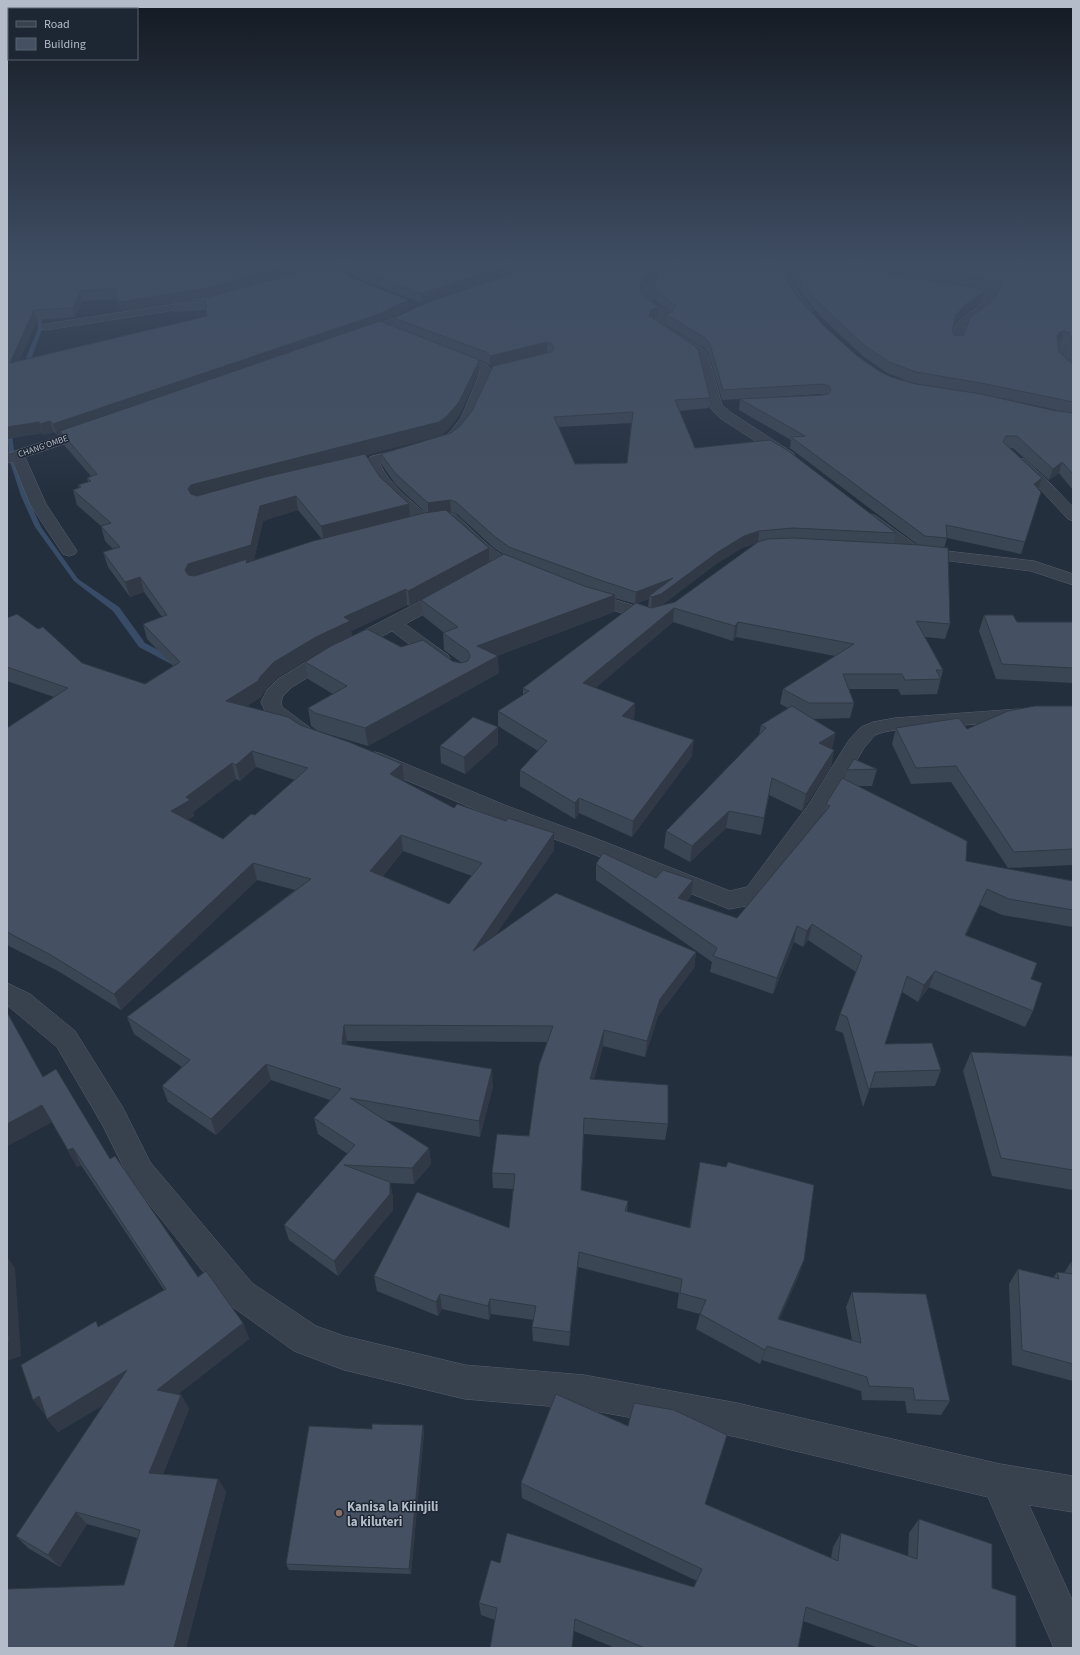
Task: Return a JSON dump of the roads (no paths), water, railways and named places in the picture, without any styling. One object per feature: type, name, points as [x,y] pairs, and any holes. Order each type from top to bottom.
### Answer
[{"type":"street","points":[[680,340],[699,352],[704,358],[716,406],[725,415],[797,462]]},
{"type":"street","points":[[1061,346],[1063,361],[1073,369]]},
{"type":"street","points":[[360,463],[428,445],[455,435],[474,404],[479,388],[492,370],[440,350]]},
{"type":"street","points":[[716,406],[731,405]]},
{"type":"street","name":"CHANG'OMBE","points":[[12,457],[104,425]]},
{"type":"street","points":[[1008,452],[1045,486],[1073,516]]},
{"type":"street","points":[[12,457],[38,504],[69,551]]},
{"type":"street","points":[[375,460],[373,464],[374,469],[416,523],[451,518],[487,552],[503,563],[539,577]]},
{"type":"street","points":[[860,510],[916,553]]},
{"type":"street","points":[[887,551],[1034,566],[1073,580]]},
{"type":"street","points":[[486,573],[503,563]]},
{"type":"street","points":[[317,738],[310,736],[273,709],[271,702],[274,694],[285,683],[326,658],[394,624],[461,587]]},
{"type":"street","points":[[575,591],[650,616],[667,612],[673,607]]},
{"type":"street","points":[[394,624],[455,669]]},
{"type":"street","points":[[359,752],[499,811],[620,856],[729,900],[746,897],[755,893],[817,809],[856,746],[868,731],[880,726],[895,724],[1019,715],[1073,714]]},
{"type":"street","points":[[7,993],[21,1001],[66,1039],[112,1117],[140,1171],[241,1294],[306,1339],[344,1353],[465,1382],[584,1392],[737,1420],[1000,1482],[1073,1494]]},
{"type":"street","points":[[1000,1482],[1073,1646]]},
{"type":"waterway","points":[[24,370],[36,340]]},
{"type":"waterway","points":[[8,426],[12,459],[24,496],[38,527],[76,580],[116,609],[142,645],[174,662]]},
{"type":"place","name":"Kanisa la Kiinjili la kiluteri","points":[[339,1513]]}]
